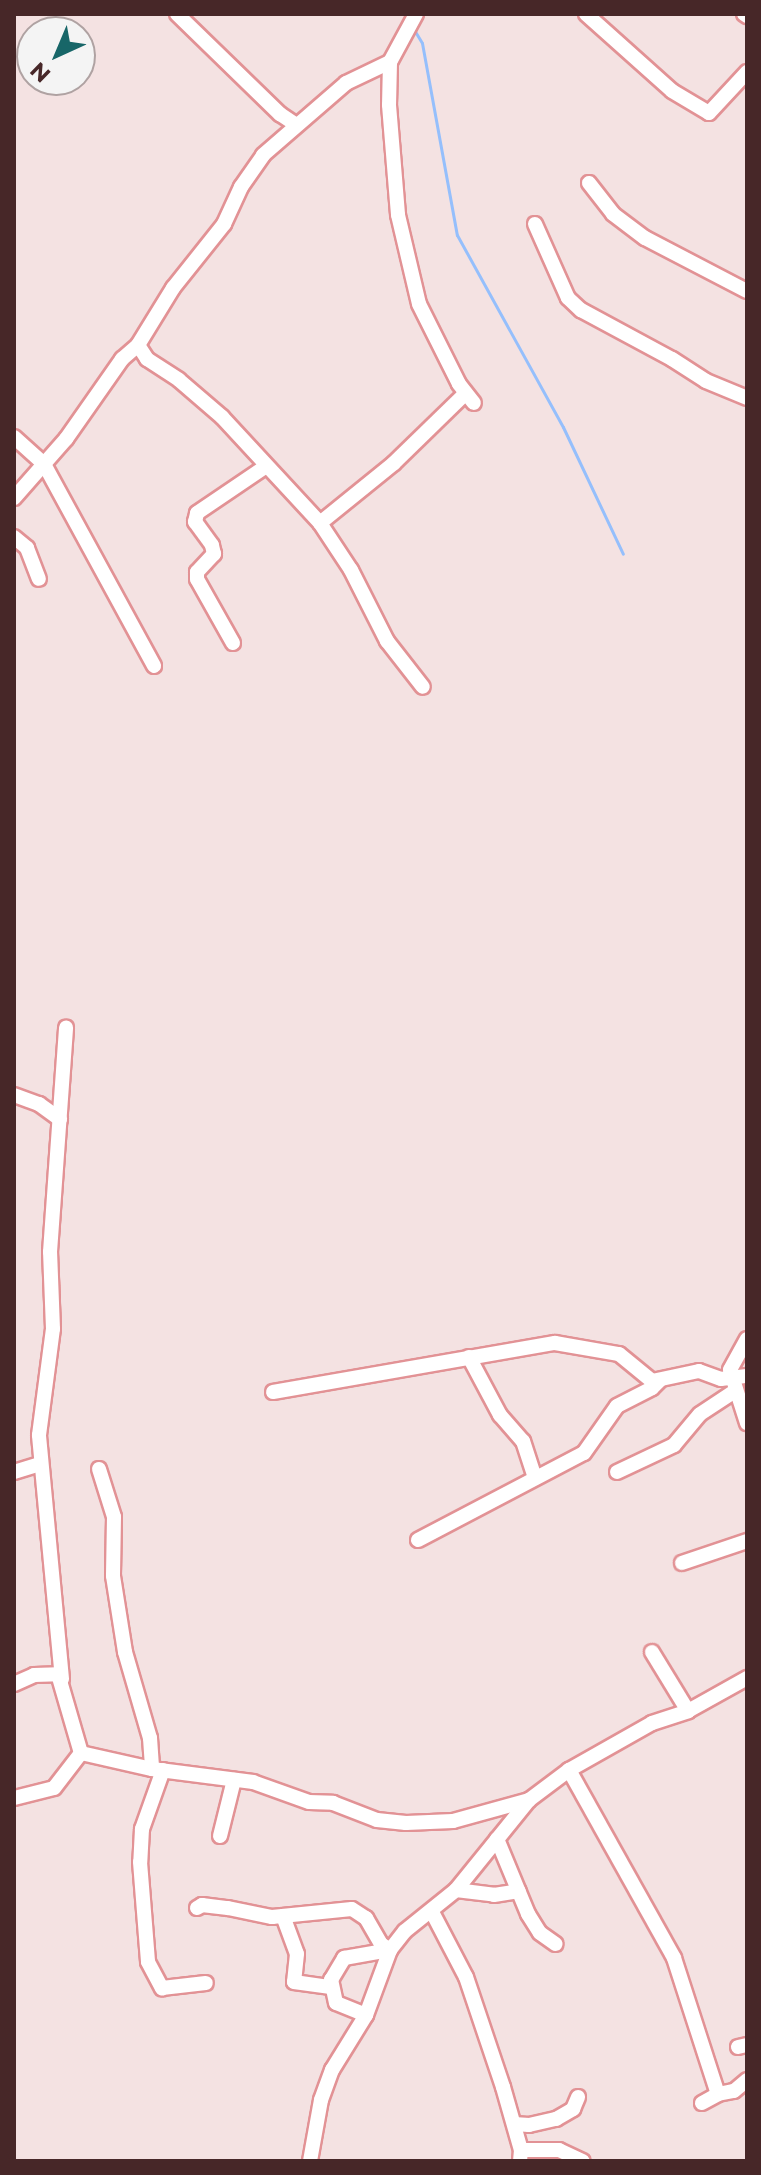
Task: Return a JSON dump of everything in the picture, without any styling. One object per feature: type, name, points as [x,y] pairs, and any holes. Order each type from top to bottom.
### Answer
[{"type":"street","points":[[177,14],[280,114],[295,124]]},
{"type":"street","points":[[320,523],[469,398],[419,304],[398,215],[389,105],[390,62],[416,14]]},
{"type":"street","points":[[586,14],[672,91],[709,113],[747,72]]},
{"type":"street","points":[[14,498],[92,405],[122,359],[138,345],[173,288],[224,224],[254,166],[295,124],[346,83],[390,62]]},
{"type":"street","points":[[589,183],[613,214],[645,238],[747,291]]},
{"type":"street","points":[[535,224],[568,298],[581,310],[706,381],[747,398]]},
{"type":"street","points":[[138,345],[147,359],[179,380],[222,417],[320,523],[351,570],[387,641],[423,687]]},
{"type":"street","points":[[14,437],[44,464],[154,666]]},
{"type":"street","points":[[233,643],[197,579],[197,572],[214,554],[212,545],[195,522],[197,513],[265,467]]},
{"type":"street","points":[[14,537],[27,548],[39,579]]},
{"type":"street","points":[[66,1028],[50,1252],[53,1329],[39,1435],[62,1679],[81,1753]]},
{"type":"street","points":[[14,1095],[39,1104],[60,1119]]},
{"type":"street","points":[[747,1339],[730,1370],[738,1381],[747,1423]]},
{"type":"street","points":[[273,1392],[555,1343],[619,1354],[652,1381],[699,1371],[738,1381]]},
{"type":"street","points":[[469,1357],[500,1415],[523,1441],[535,1478]]},
{"type":"street","points":[[418,1540],[584,1453],[617,1406],[660,1380]]},
{"type":"street","points":[[617,1472],[674,1445],[700,1414],[738,1381]]},
{"type":"street","points":[[14,1472],[41,1464]]},
{"type":"street","points":[[99,1469],[114,1517],[113,1576],[125,1652],[158,1770],[142,1829],[140,1862],[148,1962],[162,1988],[206,1983]]},
{"type":"street","points":[[682,1563],[747,1541]]},
{"type":"street","points":[[652,1652],[688,1711]]},
{"type":"street","points":[[14,1684],[52,1673],[62,1679]]},
{"type":"street","points":[[310,2161],[321,2100],[332,2070],[366,2015],[390,1950],[405,1931],[456,1890],[529,1800],[569,1770],[652,1723],[688,1711],[747,1678]]},
{"type":"street","points":[[81,1753],[158,1770],[265,1785],[309,1802],[333,1803],[377,1820],[406,1823],[453,1821],[529,1800]]},
{"type":"street","points":[[14,1798],[54,1788],[81,1753]]},
{"type":"street","points":[[569,1770],[674,1958],[718,2094]]},
{"type":"street","points":[[220,1836],[234,1780]]},
{"type":"street","points":[[497,1839],[540,1933],[556,1944]]},
{"type":"street","points":[[456,1890],[494,1895],[519,1891]]},
{"type":"street","points":[[197,1908],[202,1905],[283,1916],[352,1909],[366,1918],[381,1944],[390,1950]]},
{"type":"street","points":[[432,1912],[466,1977],[514,2124],[520,2156],[559,2150],[583,2161]]},
{"type":"street","points":[[283,1916],[297,1954],[294,1982],[331,1987]]},
{"type":"street","points":[[366,2015],[336,2003],[331,1987],[338,1964],[344,1958],[390,1950]]},
{"type":"street","points":[[702,2103],[718,2094],[734,2091],[747,2080]]},
{"type":"street","points":[[514,2124],[529,2125],[556,2119],[573,2109],[578,2097]]},
{"type":"waterway","points":[[413,28],[422,43],[457,235],[563,427],[623,554]]}]
